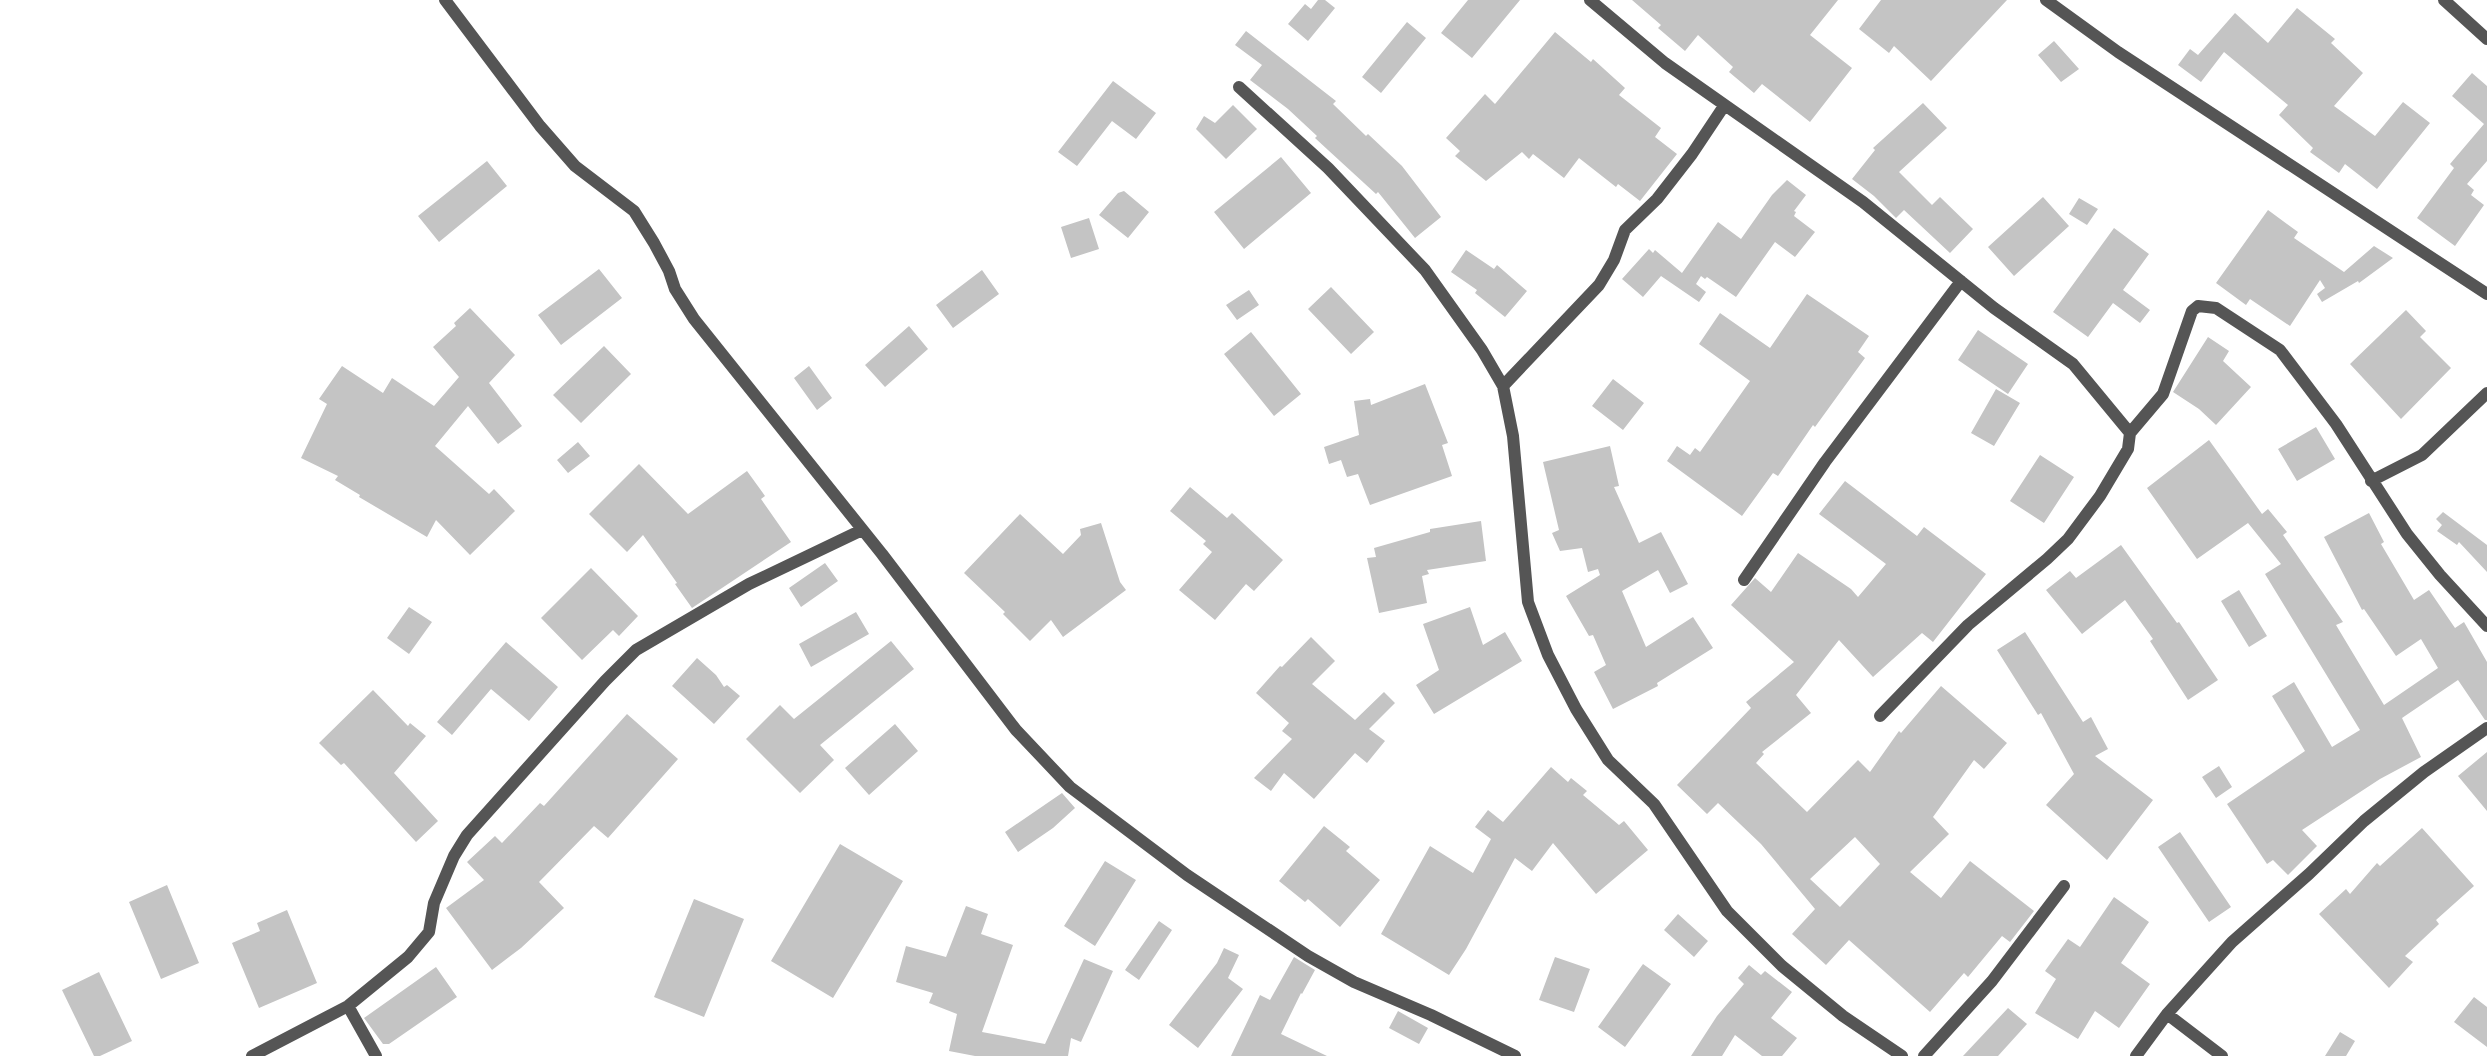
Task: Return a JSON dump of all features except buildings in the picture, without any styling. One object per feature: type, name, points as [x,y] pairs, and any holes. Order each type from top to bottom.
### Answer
[{"type":"street","points":[[445,0],[540,126],[575,166],[634,212],[654,243],[675,288],[694,319],[862,530],[1016,730],[1070,787],[1187,875],[1308,956],[1354,982],[1441,1020],[1515,1056]]},
{"type":"street","points":[[1590,0],[1665,63],[1863,202],[1994,308],[2073,364],[2130,433]]},
{"type":"street","points":[[2046,0],[2118,52],[2487,294]]},
{"type":"street","points":[[2444,0],[2487,39]]},
{"type":"street","points":[[1239,87],[1328,168],[1425,270],[1482,350],[1503,386],[1513,436],[1528,602],[1548,655],[1576,709],[1608,760],[1654,804],[1727,911],[1782,966],[1844,1016],[1902,1056]]},
{"type":"street","points":[[1503,386],[1580,308],[1599,285],[1614,260],[1625,230],[1657,199],[1692,154],[1724,106]]},
{"type":"street","points":[[1744,580],[1825,462],[1961,281]]},
{"type":"street","points":[[1880,716],[1968,625],[2068,539],[2100,496],[2128,449],[2130,433],[2163,394],[2192,311],[2198,306],[2216,308],[2280,350],[2329,415],[2407,534],[2440,575],[2487,626]]},
{"type":"street","points":[[2372,481],[2422,454],[2487,393]]},
{"type":"street","points":[[252,1056],[348,1005],[408,957],[429,932],[434,903],[454,856],[467,835],[605,681],[636,650],[749,584],[862,530]]},
{"type":"street","points":[[2136,1056],[2167,1014],[2232,942],[2309,874],[2364,821],[2424,772],[2487,728]]},
{"type":"street","points":[[1924,1056],[1992,981],[2064,886]]},
{"type":"street","points":[[348,1005],[376,1056]]},
{"type":"street","points":[[2167,1014],[2222,1056]]}]
